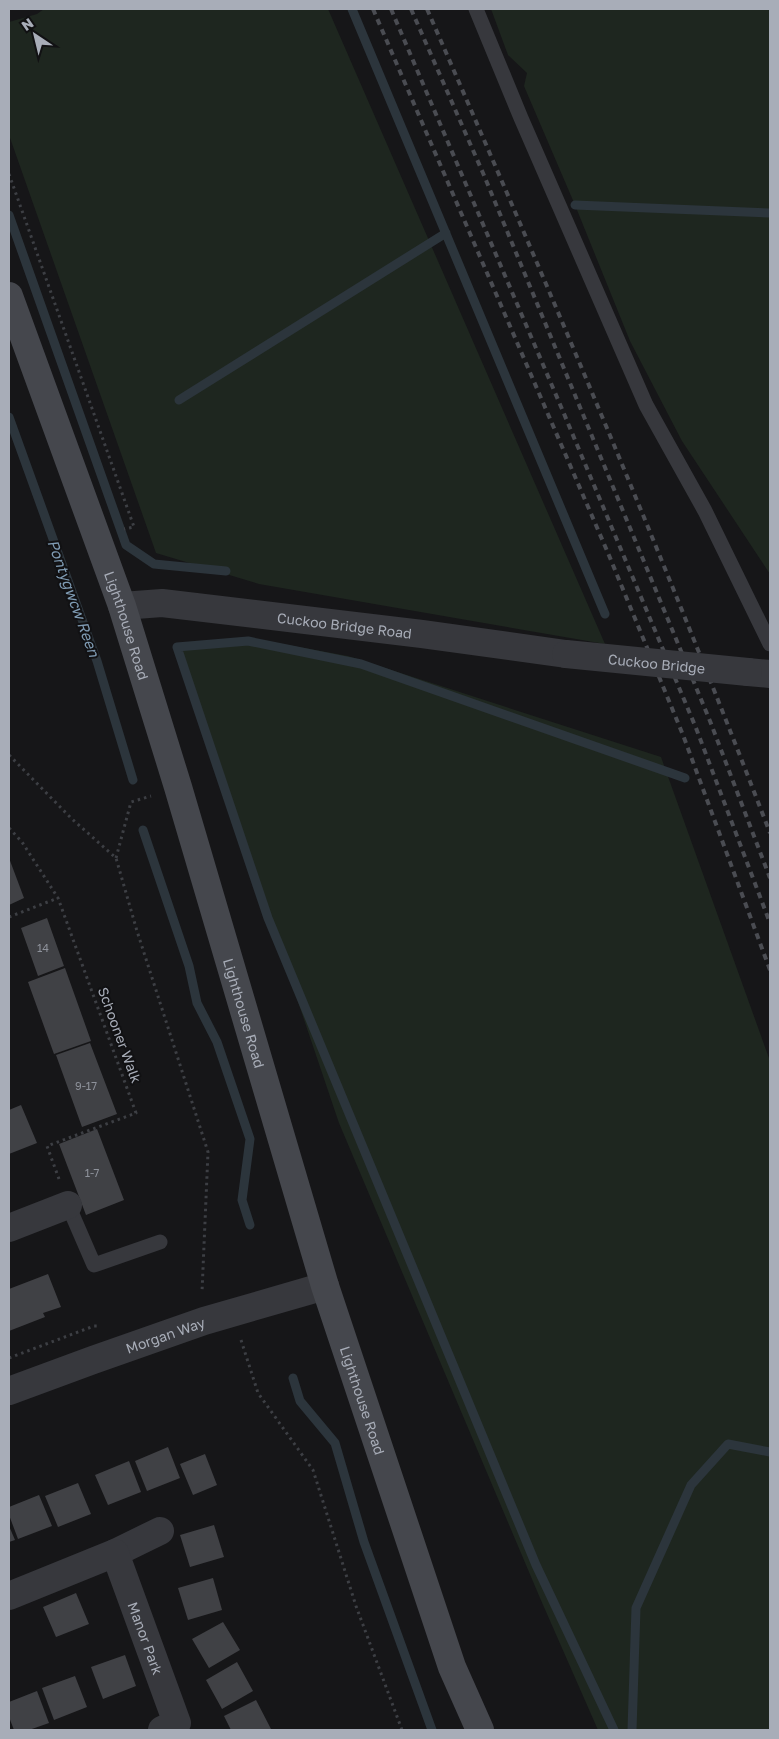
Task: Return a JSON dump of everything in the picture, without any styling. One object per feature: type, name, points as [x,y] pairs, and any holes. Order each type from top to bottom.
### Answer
[{"type":"main road","name":"Lighthouse Road","points":[[9,296],[122,606],[178,788],[325,1286],[452,1667],[480,1730]]},
{"type":"street","name":"Cuckoo Bridge Road","points":[[122,606],[162,602],[566,654]]},
{"type":"street","name":"Cuckoo Bridge","points":[[566,654],[759,673]]},
{"type":"street","points":[[9,1228],[68,1205]]},
{"type":"street","name":"Morgan Way","points":[[9,1391],[204,1321],[325,1286]]},
{"type":"street","points":[[10,1596],[115,1553],[160,1531]]},
{"type":"street","name":"Manor Park","points":[[115,1553],[173,1728]]},
{"type":"lane","points":[[476,9],[524,127],[646,405],[705,511],[770,644]]},
{"type":"lane","points":[[68,1205],[94,1265],[160,1242]]},
{"type":"path","points":[[9,174],[134,527]]},
{"type":"path","points":[[9,755],[72,820],[116,858]]},
{"type":"path","points":[[178,788],[130,802],[116,858],[137,931],[208,1152],[202,1299],[204,1321]]},
{"type":"path","name":"Schooner Walk","points":[[9,828],[22,842],[58,898],[136,1113],[47,1146],[68,1205]]},
{"type":"path","points":[[9,917],[58,898]]},
{"type":"path","points":[[232,1314],[258,1393],[313,1470],[356,1606],[402,1730]]},
{"type":"shaded area","points":[[44,9],[328,9],[605,644],[259,584],[156,553],[9,135],[9,22],[37,14]]},
{"type":"shaded area","points":[[491,9],[770,9],[770,574],[682,441],[630,341],[524,86],[527,73],[508,55]]},
{"type":"shaded area","points":[[261,640],[348,656],[661,757],[770,1061],[770,1730],[598,1730],[540,1598],[339,1123],[179,650]]},
{"type":"building","points":[[9,858],[24,898],[9,905]]},
{"type":"building","points":[[47,918],[64,966],[38,976],[21,928]]},
{"type":"building","points":[[65,968],[91,1041],[54,1054],[28,982]]},
{"type":"building","points":[[90,1043],[117,1114],[82,1127],[56,1055]]},
{"type":"building","points":[[21,1105],[37,1143],[9,1154],[9,1110]]},
{"type":"building","points":[[97,1129],[124,1200],[86,1215],[59,1144]]},
{"type":"building","points":[[48,1274],[61,1307],[43,1313],[45,1317],[9,1331],[9,1289]]},
{"type":"building","points":[[168,1447],[180,1478],[147,1491],[135,1461]]},
{"type":"building","points":[[205,1454],[217,1485],[193,1495],[180,1464]]},
{"type":"building","points":[[129,1461],[141,1492],[108,1505],[95,1475]]},
{"type":"building","points":[[78,1483],[91,1514],[58,1527],[45,1496]]},
{"type":"building","points":[[39,1495],[52,1526],[18,1539],[9,1515],[9,1507]]},
{"type":"building","points":[[214,1525],[224,1557],[190,1567],[180,1535]]},
{"type":"building","points":[[9,1526],[15,1540],[9,1542]]},
{"type":"building","points":[[213,1578],[222,1610],[188,1620],[178,1588]]},
{"type":"building","points":[[76,1593],[89,1624],[56,1637],[43,1607]]},
{"type":"building","points":[[223,1622],[240,1650],[209,1668],[192,1639]]},
{"type":"building","points":[[125,1655],[136,1686],[103,1699],[91,1667]]},
{"type":"building","points":[[237,1662],[253,1691],[222,1709],[206,1680]]},
{"type":"building","points":[[75,1676],[87,1707],[54,1720],[42,1688]]},
{"type":"building","points":[[37,1691],[49,1723],[29,1730],[14,1730],[9,1717],[9,1702]]},
{"type":"building","points":[[256,1700],[271,1729],[231,1730],[224,1716]]},
{"type":"waterway","points":[[352,9],[605,614]]},
{"type":"waterway","points":[[575,205],[770,213]]},
{"type":"waterway","points":[[9,215],[126,545],[154,564],[226,571]]},
{"type":"waterway","points":[[179,400],[446,233]]},
{"type":"waterway","name":"Pontygwcw Reen","points":[[9,417],[97,661],[133,780]]},
{"type":"waterway","points":[[614,1730],[536,1565],[268,918],[177,647],[248,641],[361,664],[685,778]]},
{"type":"waterway","points":[[143,830],[189,966],[197,1003],[217,1042],[250,1139],[242,1200],[250,1225]]},
{"type":"waterway","points":[[293,1378],[300,1401],[335,1443],[364,1542],[432,1730]]},
{"type":"waterway","points":[[632,1730],[636,1608],[691,1485],[728,1444],[770,1452]]},
{"type":"railway","points":[[373,9],[608,553],[683,735],[770,970]]},
{"type":"railway","points":[[391,9],[696,728],[770,923]]},
{"type":"railway","points":[[411,9],[483,173],[710,721],[770,878]]},
{"type":"railway","points":[[427,9],[603,419],[688,625],[770,833]]}]
